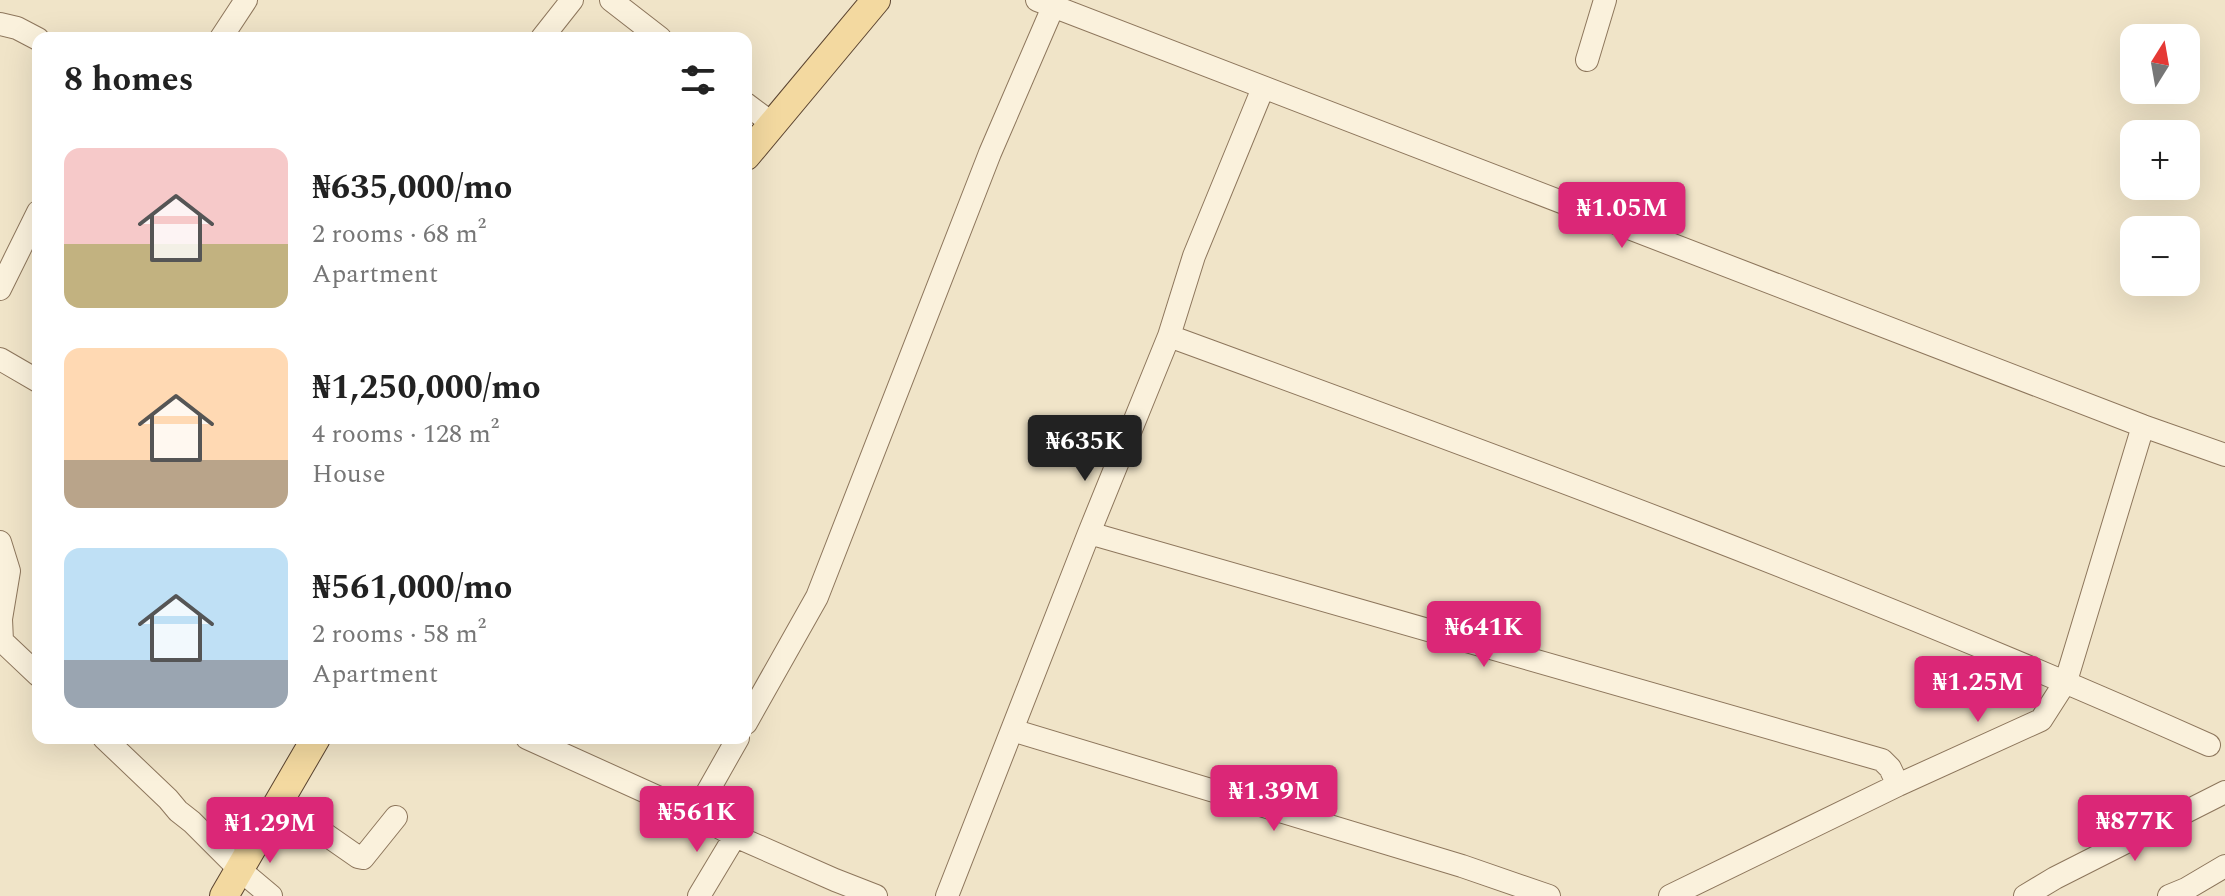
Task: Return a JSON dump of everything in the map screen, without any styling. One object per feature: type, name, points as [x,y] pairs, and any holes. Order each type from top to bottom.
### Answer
[{"type":"main road","points":[[752,144],[773,124],[876,0]]},
{"type":"main road","points":[[224,896],[313,744]]},
{"type":"street","points":[[225,32],[246,0]]},
{"type":"street","points":[[547,32],[572,0]]},
{"type":"street","points":[[611,0],[652,32]]},
{"type":"street","points":[[1587,60],[1605,0]]},
{"type":"street","points":[[752,712],[817,597],[990,153],[1045,3],[2225,455]]},
{"type":"street","points":[[0,24],[32,36]]},
{"type":"street","points":[[947,896],[1169,336],[1194,256],[1263,88]]},
{"type":"street","points":[[752,109],[773,124]]},
{"type":"street","points":[[0,289],[32,224]]},
{"type":"street","points":[[1169,336],[1702,536],[2066,681],[2209,745]]},
{"type":"street","points":[[0,359],[32,378]]},
{"type":"street","points":[[1670,896],[1898,785],[2041,720],[2066,681],[2143,426]]},
{"type":"street","points":[[1089,533],[1882,760],[1890,768],[1898,785]]},
{"type":"street","points":[[0,542],[9,571],[1,619],[2,641],[32,669]]},
{"type":"street","points":[[1012,730],[1462,866],[1549,896]]},
{"type":"street","points":[[110,744],[271,896]]},
{"type":"street","points":[[540,744],[695,814],[735,836],[876,896]]},
{"type":"street","points":[[695,814],[735,744]]},
{"type":"street","points":[[2025,896],[2059,887],[2225,792]]},
{"type":"street","points":[[279,802],[363,858],[396,817]]},
{"type":"street","points":[[699,896],[735,836]]},
{"type":"street","points":[[2169,896],[2225,866]]}]
